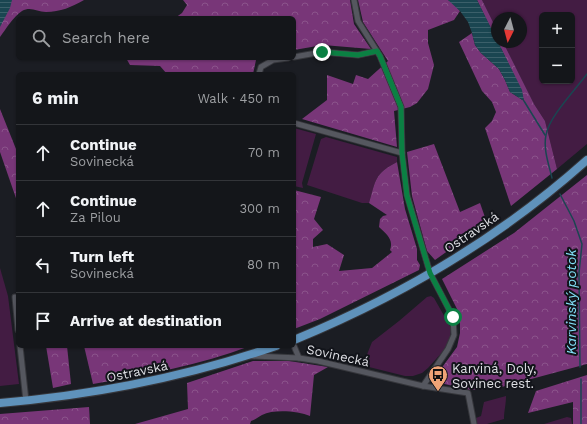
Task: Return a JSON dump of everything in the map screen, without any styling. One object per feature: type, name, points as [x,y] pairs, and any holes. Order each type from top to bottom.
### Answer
[{"type":"main road","name":"Ostravská","points":[[296,339],[390,296],[477,245],[558,185],[587,160]]},
{"type":"main road","name":"Ostravská","points":[[0,403],[26,401],[111,389],[157,380],[248,356],[270,348]]},
{"type":"street","points":[[354,0],[358,21],[377,51],[401,107],[402,153],[407,196],[430,273],[453,317],[454,335],[448,349],[423,386]]},
{"type":"street","points":[[296,57],[322,52],[358,55],[377,51]]},
{"type":"street","points":[[260,72],[261,67],[274,60]]},
{"type":"street","points":[[296,124],[402,153]]},
{"type":"street","points":[[15,297],[16,308]]},
{"type":"street","points":[[20,348],[26,401]]},
{"type":"street","points":[[295,348],[299,358]]},
{"type":"street","name":"Sovinecká","points":[[248,356],[299,358],[318,361],[423,386],[468,393],[474,424]]},
{"type":"shaded area","points":[[482,0],[587,0],[587,144],[557,169],[545,121],[534,104],[506,48],[527,48],[527,12],[491,12],[491,18]]},
{"type":"shaded area","points":[[296,129],[316,134],[302,183],[303,188],[296,186]]},
{"type":"shaded area","points":[[326,137],[397,157],[397,162],[384,170],[377,178],[369,203],[362,203],[307,185],[321,139]]},
{"type":"shaded area","points":[[0,268],[8,296],[19,384],[0,386]]},
{"type":"shaded area","points":[[431,296],[434,298],[451,328],[450,339],[445,349],[428,368],[422,373],[413,376],[405,376],[369,367],[364,362],[372,342],[427,297]]},
{"type":"shaded area","points":[[506,396],[504,419],[487,424],[477,424],[476,418],[481,416],[484,402]]},
{"type":"shaded area","points":[[567,417],[571,418],[572,424],[544,424]]},
{"type":"green space","points":[[0,0],[84,0],[70,7],[56,11],[43,12],[28,9],[22,11],[16,16],[0,37]]},
{"type":"green space","points":[[183,0],[350,0],[354,24],[371,49],[323,45],[296,50],[296,16],[178,16],[182,13],[187,5]]},
{"type":"green space","points":[[358,0],[448,0],[452,2],[460,11],[454,20],[428,30],[428,43],[434,65],[428,89],[417,103],[410,107],[394,111],[397,147],[302,119],[327,100],[327,75],[353,84],[356,75],[368,79],[388,61],[363,22]]},
{"type":"green space","points":[[477,0],[482,0],[491,18],[491,29]]},
{"type":"green space","points":[[472,33],[475,45],[481,53],[499,69],[510,92],[524,101],[521,90],[501,48],[506,48],[534,104],[545,121],[557,169],[511,206],[485,128],[492,121],[496,112],[492,102],[482,91],[459,42]]},
{"type":"green space","points":[[127,60],[256,60],[253,72],[165,72],[160,66],[130,65]]},
{"type":"green space","points":[[0,109],[16,149],[16,198],[0,152]]},
{"type":"green space","points":[[434,144],[460,212],[480,203],[487,223],[435,260],[427,251],[412,196],[407,152]]},
{"type":"green space","points":[[397,162],[405,209],[417,249],[417,260],[420,265],[419,270],[320,319],[296,328],[296,191],[321,197],[314,219],[323,230],[313,239],[313,247],[327,244],[344,255],[339,271],[372,268],[392,252],[390,250],[391,243],[387,234],[379,227],[380,219],[387,215],[369,203],[377,178],[389,166]]},
{"type":"green space","points":[[587,175],[587,364],[498,388],[470,390],[432,381],[457,347],[460,333],[460,315],[442,279],[514,233]]},
{"type":"green space","points":[[46,348],[67,348],[71,384],[53,388]]},
{"type":"green space","points":[[84,348],[245,348],[192,364],[93,384]]},
{"type":"green space","points":[[253,361],[289,361],[328,367],[314,375],[310,416],[293,412],[279,411],[262,415],[251,421],[250,424],[135,424],[188,409],[187,383]]},
{"type":"green space","points":[[587,375],[587,424],[573,424],[573,402],[528,413],[536,391]]},
{"type":"green space","points":[[89,407],[90,424],[0,424],[0,414]]},
{"type":"water","points":[[0,0],[12,0],[10,8],[0,27]]},
{"type":"water","points":[[448,0],[477,0],[491,28],[491,48],[501,48],[522,90],[524,101],[510,92],[499,69],[481,53],[475,45],[468,22],[460,11]]},
{"type":"waterway","name":"Karvinský potok","points":[[552,178],[545,146],[548,128],[557,112],[587,74]]},
{"type":"waterway","points":[[524,101],[545,135]]},
{"type":"waterway","name":"Karvinský potok","points":[[560,194],[574,221],[582,244],[579,273],[580,367]]},
{"type":"waterway","name":"Karvinský potok","points":[[581,379],[581,424]]},
{"type":"place","name":"Karviná, Doly, Sovinec rest.","points":[[438,392]]},
{"type":"route","points":[[322,52],[358,55],[377,51],[380,56],[401,107],[402,153],[407,196],[430,273],[453,317]]}]
